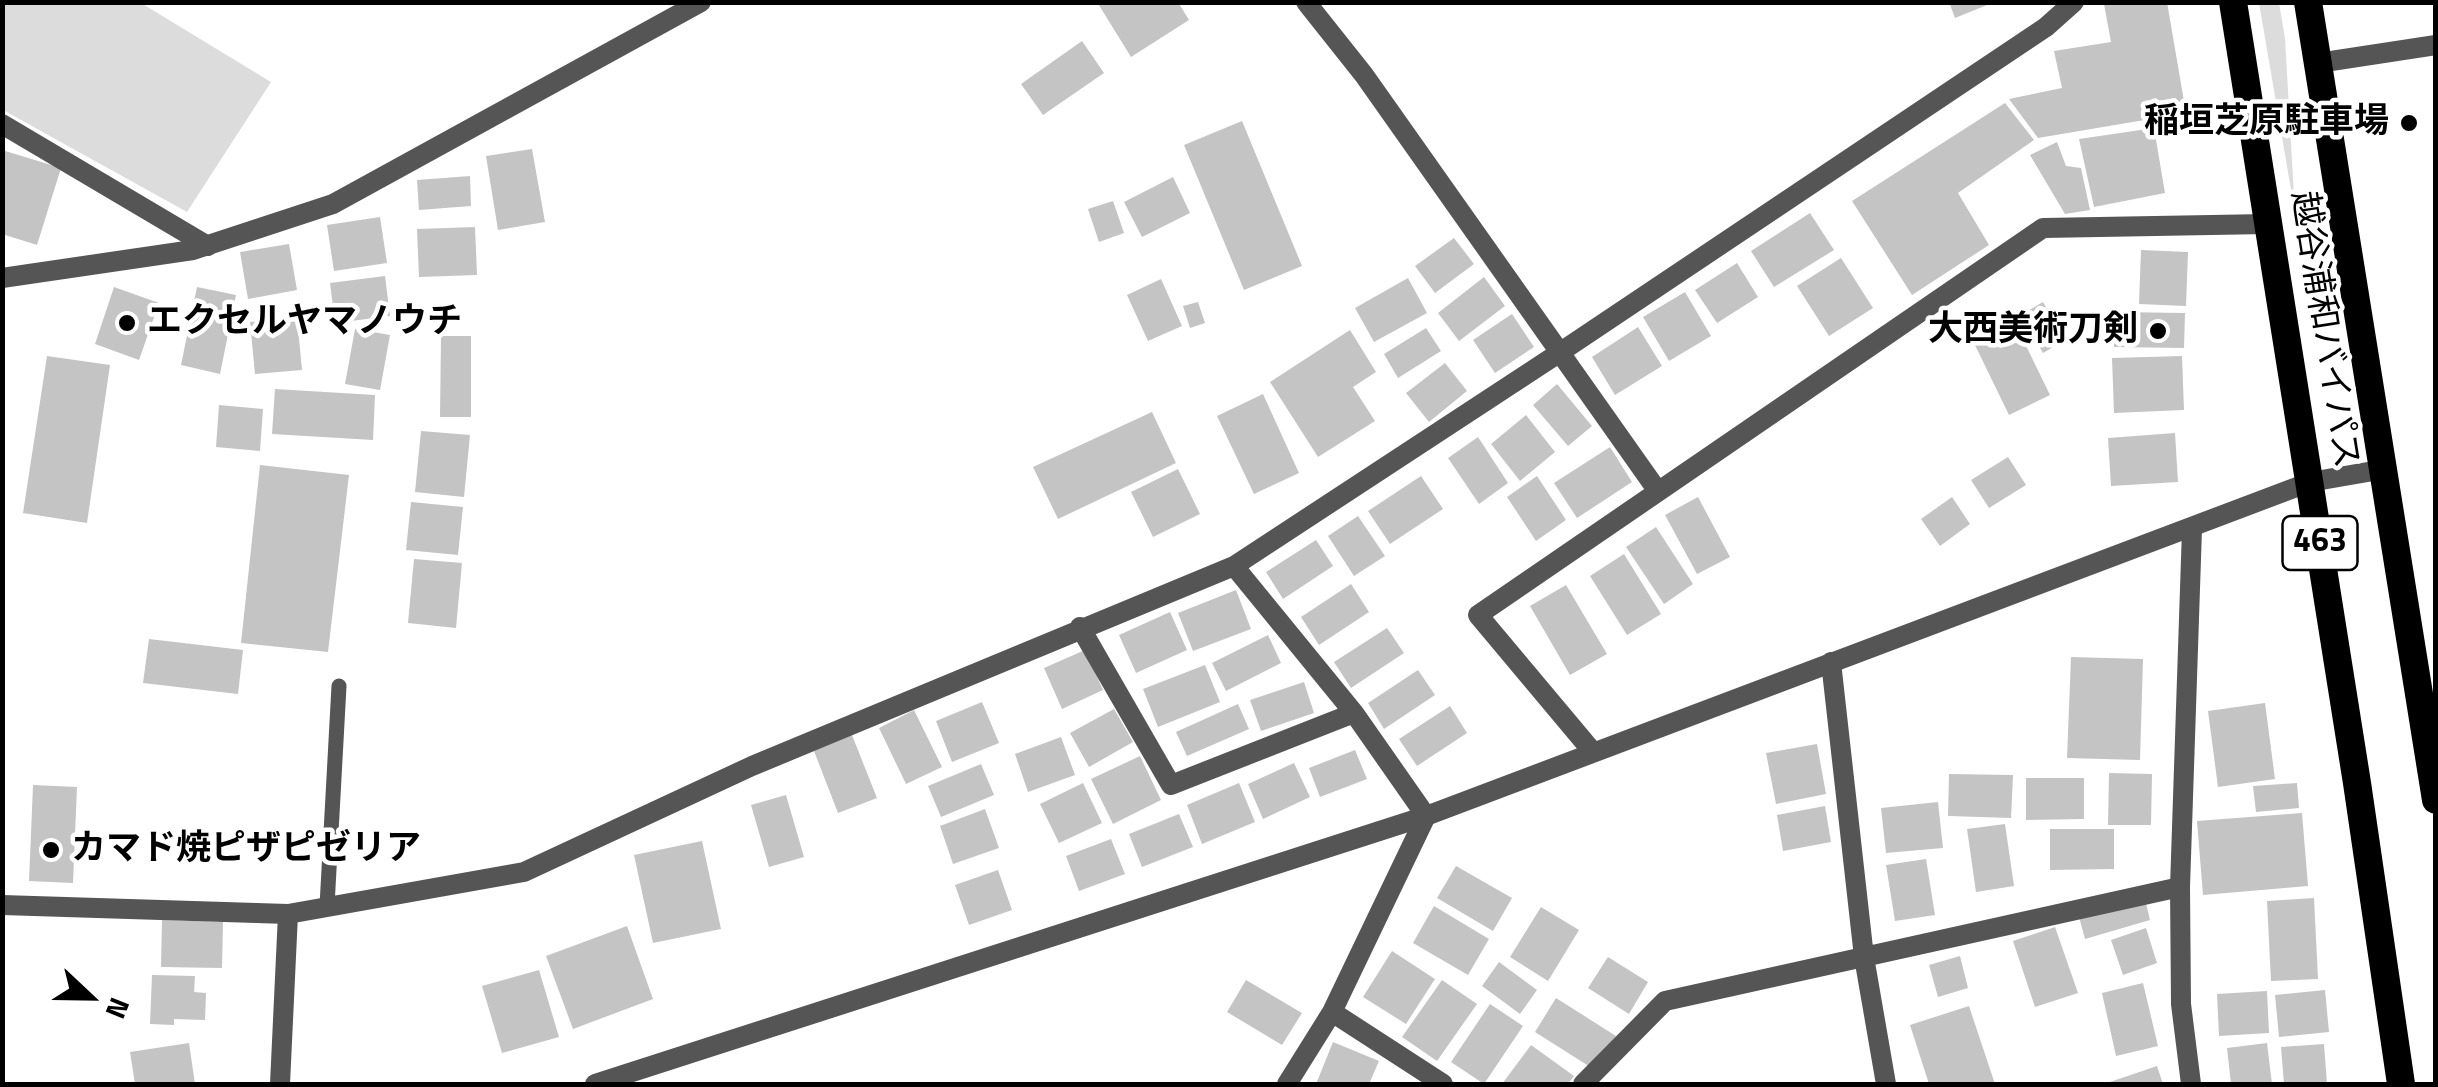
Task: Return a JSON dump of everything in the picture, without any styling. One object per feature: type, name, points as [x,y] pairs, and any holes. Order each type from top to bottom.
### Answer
[{"type":"highway","name":"越谷浦和バイパス","points":[[2233,2],[2400,1084]]},
{"type":"highway","name":"越谷浦和バイパス","points":[[2308,2],[2436,800]]},
{"type":"street","points":[[2,278],[208,246],[333,204],[702,2]]},
{"type":"street","points":[[1306,2],[1364,75],[1657,490]]},
{"type":"street","points":[[2,905],[288,914],[524,872],[752,766],[1234,566],[2046,27],[2074,2]]},
{"type":"street","points":[[2318,63],[2436,45]]},
{"type":"street","points":[[2,124],[208,246]]},
{"type":"street","points":[[1592,750],[1478,614],[2043,228],[2267,224]]},
{"type":"street","points":[[595,1084],[1426,816],[1592,750],[2310,482],[2385,469]]},
{"type":"street","points":[[2191,1084],[2181,1004],[2180,887],[2192,528]]},
{"type":"street","points":[[1234,566],[1354,713],[1426,816]]},
{"type":"street","points":[[1080,627],[1171,785],[1354,713]]},
{"type":"street","points":[[1830,662],[1864,957],[1886,1084]]},
{"type":"street","points":[[1287,1084],[1332,1012],[1426,816]]},
{"type":"street","points":[[1583,1084],[1665,1001],[2180,887]]},
{"type":"street","points":[[280,1084],[288,914]]},
{"type":"street","points":[[1332,1012],[1443,1084]]},
{"type":"lane","points":[[328,906],[339,686]]},
{"type":"shaded area","points":[[3,2],[141,3],[271,82],[187,212],[3,110]]},
{"type":"shaded area","points":[[2259,3],[2279,3],[2285,38],[2295,213]]},
{"type":"building","points":[[1097,2],[1178,2],[1189,20],[1131,57]]},
{"type":"building","points":[[1949,2],[1992,2],[1992,3],[1955,18]]},
{"type":"building","points":[[2167,2],[2186,113],[2038,138],[2009,99],[2062,88],[2054,51],[2111,42],[2104,4]]},
{"type":"building","points":[[1082,41],[1104,73],[1043,115],[1021,84]]},
{"type":"building","points":[[2005,103],[2034,140],[1958,193],[1989,245],[1912,295],[1852,201]]},
{"type":"building","points":[[1242,121],[1302,266],[1244,290],[1184,145]]},
{"type":"building","points":[[2154,128],[2165,193],[2094,207],[2079,139]]},
{"type":"building","points":[[2057,142],[2066,166],[2081,168],[2090,210],[2065,214],[2030,155]]},
{"type":"building","points":[[532,149],[545,222],[498,230],[486,156]]},
{"type":"building","points":[[2,150],[61,168],[37,245],[2,234]]},
{"type":"building","points":[[470,176],[471,206],[419,210],[417,180]]},
{"type":"building","points":[[1173,177],[1190,213],[1142,237],[1124,202]]},
{"type":"building","points":[[1113,201],[1124,233],[1099,242],[1088,209]]},
{"type":"building","points":[[1810,213],[1834,250],[1774,287],[1751,251]]},
{"type":"building","points":[[380,217],[387,263],[334,271],[327,225]]},
{"type":"building","points":[[475,227],[477,275],[419,277],[417,229]]},
{"type":"building","points":[[1454,238],[1474,264],[1435,293],[1415,266]]},
{"type":"building","points":[[289,244],[297,290],[248,299],[240,252]]},
{"type":"building","points":[[2141,250],[2188,252],[2186,306],[2139,304]]},
{"type":"building","points":[[1841,258],[1873,308],[1829,336],[1797,286]]},
{"type":"building","points":[[1737,263],[1758,297],[1717,323],[1695,290]]},
{"type":"building","points":[[385,276],[390,316],[335,323],[330,283]]},
{"type":"building","points":[[1484,277],[1505,306],[1459,341],[1438,313]]},
{"type":"building","points":[[1408,278],[1427,313],[1374,342],[1355,308]]},
{"type":"building","points":[[1161,279],[1182,326],[1148,341],[1127,295]]},
{"type":"building","name":"エクセルヤマノウチ","points":[[114,287],[159,303],[139,360],[95,344]]},
{"type":"building","points":[[197,287],[236,295],[220,374],[181,365]]},
{"type":"building","points":[[1685,292],[1711,336],[1669,361],[1643,317]]},
{"type":"building","points":[[1198,302],[1205,323],[1190,328],[1183,306]]},
{"type":"building","points":[[2043,302],[2065,340],[2043,353],[2021,315]]},
{"type":"building","points":[[2115,312],[2185,313],[2184,348],[2114,347]]},
{"type":"building","points":[[1512,314],[1534,347],[1495,373],[1473,340]]},
{"type":"building","points":[[297,317],[302,370],[255,374],[250,322]]},
{"type":"building","points":[[2014,321],[2050,395],[2009,415],[1973,341]]},
{"type":"building","points":[[1638,327],[1662,366],[1615,395],[1592,357]]},
{"type":"building","points":[[1426,328],[1441,351],[1398,378],[1384,354]]},
{"type":"building","points":[[355,329],[390,335],[380,390],[345,384]]},
{"type":"building","points":[[1350,330],[1376,372],[1353,387],[1375,421],[1318,457],[1270,382]]},
{"type":"building","points":[[441,336],[471,336],[471,417],[440,417]]},
{"type":"building","points":[[47,356],[110,365],[87,523],[23,513]]},
{"type":"building","points":[[2182,356],[2184,410],[2114,413],[2112,358]]},
{"type":"building","points":[[1445,363],[1467,391],[1429,422],[1406,393]]},
{"type":"building","points":[[1557,384],[1592,426],[1568,446],[1533,405]]},
{"type":"building","points":[[275,389],[375,395],[373,440],[272,434]]},
{"type":"building","points":[[1263,394],[1299,473],[1254,494],[1217,416]]},
{"type":"building","points":[[219,405],[263,409],[260,451],[216,447]]},
{"type":"building","points":[[1152,412],[1176,463],[1058,519],[1033,467]]},
{"type":"building","points":[[1526,415],[1555,452],[1520,481],[1491,444]]},
{"type":"building","points":[[421,431],[470,435],[464,497],[415,492]]},
{"type":"building","points":[[2175,433],[2178,482],[2111,486],[2108,438]]},
{"type":"building","points":[[1478,437],[1508,483],[1479,504],[1448,458]]},
{"type":"building","points":[[1610,447],[1632,482],[1577,518],[1554,483]]},
{"type":"building","points":[[2008,457],[2026,485],[1989,508],[1971,480]]},
{"type":"building","points":[[260,465],[349,475],[328,652],[241,643]]},
{"type":"building","points":[[1178,469],[1200,514],[1153,537],[1131,492]]},
{"type":"building","points":[[1421,476],[1443,509],[1390,544],[1368,511]]},
{"type":"building","points":[[1537,476],[1566,520],[1536,541],[1507,497]]},
{"type":"building","points":[[1698,497],[1730,557],[1697,574],[1665,515]]},
{"type":"building","points":[[1952,497],[1970,524],[1940,546],[1921,519]]},
{"type":"building","points":[[411,502],[463,507],[458,555],[406,550]]},
{"type":"building","points":[[1358,516],[1385,556],[1354,576],[1328,536]]},
{"type":"building","points":[[1656,527],[1693,584],[1664,604],[1626,547]]},
{"type":"building","points":[[1316,540],[1333,566],[1283,599],[1266,572]]},
{"type":"building","points":[[1624,554],[1661,614],[1627,635],[1590,576]]},
{"type":"building","points":[[414,559],[462,563],[456,628],[408,623]]},
{"type":"building","points":[[1351,584],[1369,612],[1319,645],[1301,617]]},
{"type":"building","points":[[1566,585],[1607,654],[1570,675],[1530,606]]},
{"type":"building","points":[[1236,590],[1251,629],[1193,651],[1178,613]]},
{"type":"building","points":[[1170,612],[1187,650],[1136,673],[1119,635]]},
{"type":"building","points":[[1387,628],[1404,653],[1351,688],[1334,662]]},
{"type":"building","points":[[1268,635],[1281,663],[1226,691],[1212,663]]},
{"type":"building","points":[[149,639],[243,650],[238,694],[143,683]]},
{"type":"building","points":[[1085,650],[1103,690],[1062,709],[1044,668]]},
{"type":"building","points":[[2071,657],[2143,659],[2140,760],[2067,758]]},
{"type":"building","points":[[1205,665],[1220,702],[1158,727],[1143,689]]},
{"type":"building","points":[[1418,670],[1435,695],[1384,729],[1368,703]]},
{"type":"building","points":[[1304,682],[1314,713],[1261,731],[1250,700]]},
{"type":"building","points":[[982,702],[999,743],[952,762],[936,721]]},
{"type":"building","points":[[2265,703],[2275,779],[2218,787],[2208,711]]},
{"type":"building","points":[[1238,704],[1249,729],[1187,756],[1176,732]]},
{"type":"building","points":[[1450,706],[1467,733],[1417,766],[1399,739]]},
{"type":"building","points":[[1114,709],[1133,742],[1089,767],[1070,733]]},
{"type":"building","points":[[914,710],[942,767],[906,784],[879,728]]},
{"type":"building","points":[[852,735],[877,798],[838,813],[814,751]]},
{"type":"building","points":[[1061,737],[1075,775],[1028,792],[1015,754]]},
{"type":"building","points":[[1817,744],[1826,794],[1776,804],[1766,753]]},
{"type":"building","points":[[1355,750],[1367,779],[1320,797],[1309,768]]},
{"type":"building","points":[[1140,756],[1161,800],[1113,824],[1091,779]]},
{"type":"building","points":[[1294,763],[1310,797],[1263,819],[1248,784]]},
{"type":"building","points":[[981,764],[994,795],[941,817],[928,786]]},
{"type":"building","points":[[2109,773],[2152,774],[2151,825],[2108,825]]},
{"type":"building","points":[[1949,774],[2013,775],[2011,818],[1948,816]]},
{"type":"building","points":[[2026,778],[2084,778],[2084,819],[2026,820]]},
{"type":"building","points":[[1083,783],[1102,823],[1059,843],[1040,804]]},
{"type":"building","points":[[1239,783],[1255,822],[1202,844],[1187,805]]},
{"type":"building","points":[[2297,783],[2299,808],[2256,812],[2253,786]]},
{"type":"building","points":[[33,785],[77,787],[73,883],[29,881]]},
{"type":"building","points":[[786,795],[804,857],[769,867],[751,805]]},
{"type":"building","points":[[1938,802],[1943,848],[1886,853],[1881,808]]},
{"type":"building","points":[[1825,806],[1831,842],[1783,851],[1777,815]]},
{"type":"building","points":[[985,809],[999,848],[953,864],[940,826]]},
{"type":"building","points":[[2302,813],[2308,886],[2203,895],[2197,821]]},
{"type":"building","points":[[1179,814],[1193,847],[1142,867],[1129,834]]},
{"type":"building","points":[[2005,824],[2014,886],[1976,892],[1967,829]]},
{"type":"building","points":[[2050,829],[2114,829],[2114,869],[2050,870]]},
{"type":"building","points":[[1111,839],[1125,874],[1079,891],[1066,856]]},
{"type":"building","points":[[702,841],[721,929],[653,943],[634,855]]},
{"type":"building","points":[[1926,859],[1935,915],[1895,921],[1886,865]]},
{"type":"building","points":[[1456,866],[1512,898],[1493,931],[1437,898]]},
{"type":"building","points":[[998,870],[1012,910],[969,925],[955,885]]},
{"type":"building","points":[[2314,898],[2318,979],[2271,981],[2267,901]]},
{"type":"building","points":[[2145,899],[2150,920],[2085,939],[2079,917]]},
{"type":"building","points":[[1434,906],[1489,939],[1468,975],[1413,943]]},
{"type":"building","points":[[1541,907],[1579,930],[1548,981],[1510,957]]},
{"type":"building","points":[[162,920],[223,922],[222,968],[161,967]]},
{"type":"building","points":[[627,926],[653,999],[573,1029],[546,956]]},
{"type":"building","points":[[2055,927],[2078,993],[2035,1007],[2013,941]]},
{"type":"building","points":[[2146,928],[2157,963],[2123,975],[2111,940]]},
{"type":"building","points":[[1392,951],[1435,979],[1406,1024],[1363,997]]},
{"type":"building","points":[[1960,956],[1968,988],[1938,997],[1929,965]]},
{"type":"building","points":[[1608,957],[1648,982],[1629,1014],[1588,988]]},
{"type":"building","points":[[1499,962],[1537,990],[1520,1014],[1482,986]]},
{"type":"building","points":[[539,970],[559,1037],[502,1053],[482,986]]},
{"type":"building","points":[[152,975],[195,976],[194,992],[206,993],[205,1020],[174,1019],[174,1025],[150,1024]]},
{"type":"building","points":[[1246,980],[1302,1013],[1282,1045],[1227,1012]]},
{"type":"building","points":[[1442,980],[1477,1004],[1437,1061],[1402,1037]]},
{"type":"building","points":[[2143,983],[2158,1046],[2116,1056],[2102,993]]},
{"type":"building","points":[[2325,990],[2329,1032],[2279,1037],[2275,995]]},
{"type":"building","points":[[2267,991],[2269,1033],[2219,1036],[2217,994]]},
{"type":"building","points":[[1556,998],[1616,1036],[1595,1070],[1535,1032]]},
{"type":"building","points":[[1490,1004],[1523,1026],[1484,1084],[1451,1062]]},
{"type":"building","points":[[1969,1006],[1995,1084],[1929,1084],[1910,1025]]},
{"type":"building","points":[[1333,1042],[1379,1061],[1369,1084],[1316,1084]]},
{"type":"building","points":[[189,1043],[195,1084],[135,1084],[130,1052]]},
{"type":"building","points":[[2267,1043],[2272,1084],[2231,1084],[2227,1048]]},
{"type":"building","points":[[2324,1044],[2327,1084],[2284,1084],[2281,1047]]},
{"type":"building","points":[[1531,1045],[1574,1076],[1568,1084],[1502,1084]]},
{"type":"building","points":[[2157,1066],[2163,1084],[2104,1084]]},
{"type":"place","name":"稲垣芝原駐車場","points":[[2409,123]]},
{"type":"place","name":"エクセルヤマノウチ","points":[[127,323]]},
{"type":"place","name":"大西美術刀剣","points":[[2158,331]]},
{"type":"place","name":"カマド焼ピザピゼリア","points":[[51,850]]}]
